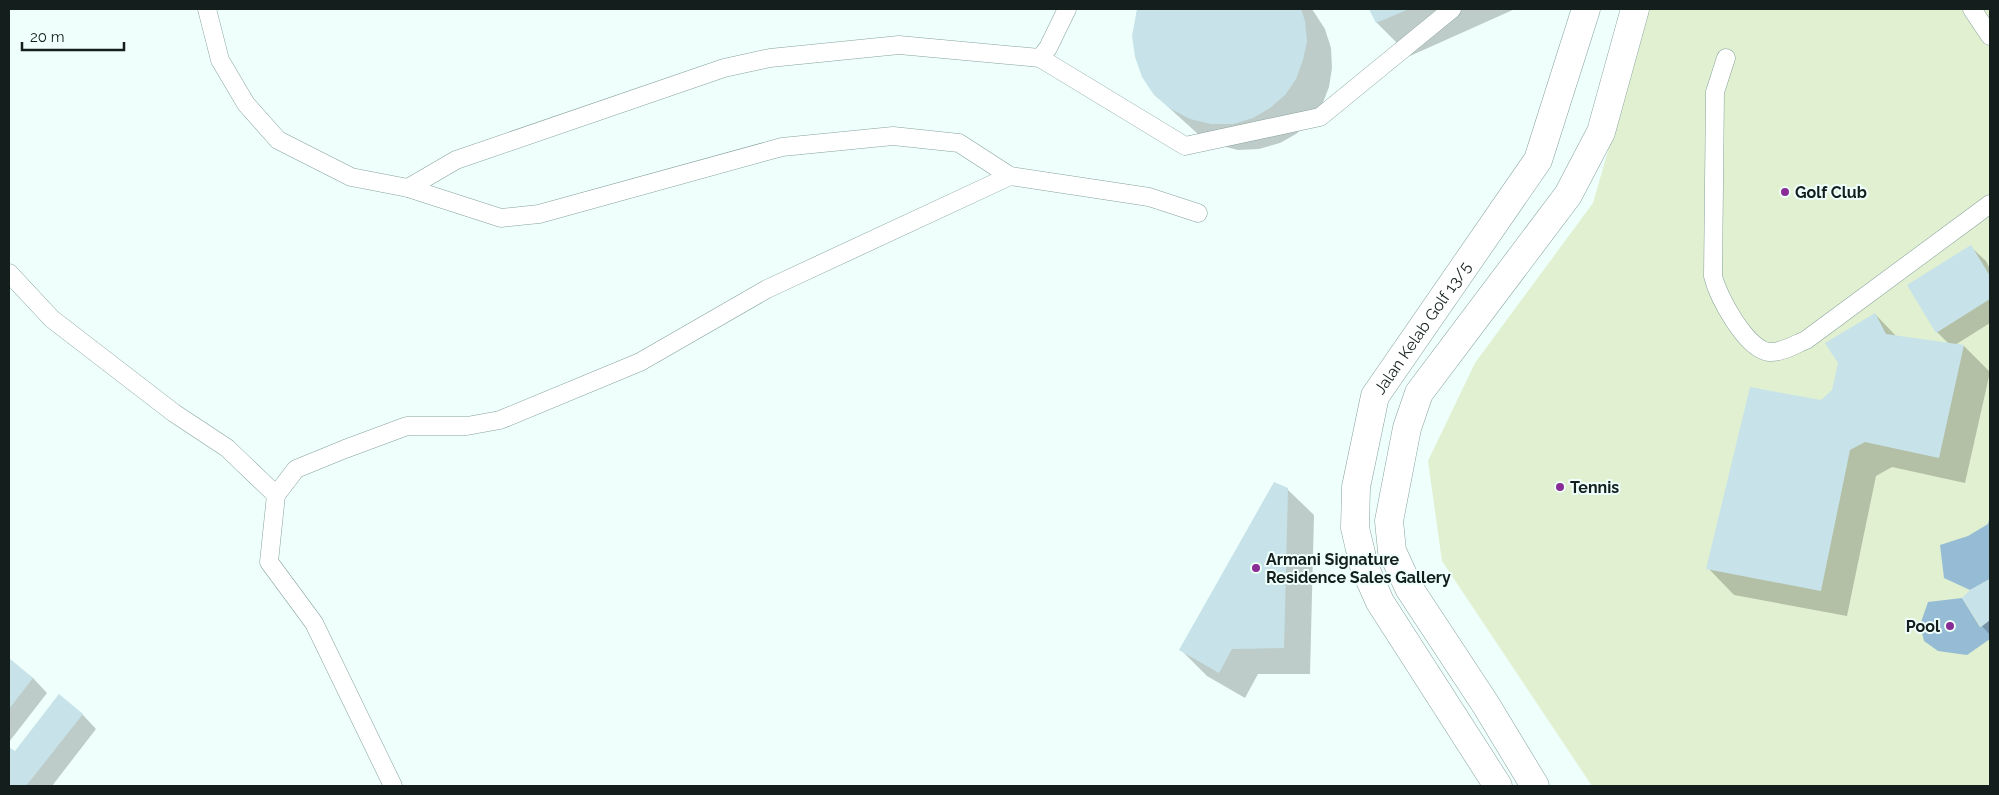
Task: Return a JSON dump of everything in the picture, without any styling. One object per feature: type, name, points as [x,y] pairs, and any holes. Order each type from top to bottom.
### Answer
[{"type":"street","points":[[1535,786],[1486,705],[1409,588],[1392,551],[1389,521],[1407,428],[1419,393],[1568,195],[1600,132],[1636,9]]},
{"type":"street","name":"Jalan Kelab Golf 13/5","points":[[1498,786],[1380,602],[1364,566],[1355,528],[1356,487],[1375,396],[1538,160],[1580,11]]},
{"type":"lane","points":[[207,9],[220,60],[246,104],[278,140],[351,177],[408,188],[501,218],[539,214],[782,146],[893,136],[959,144],[1010,176],[1149,197],[1198,213]]},
{"type":"lane","points":[[1040,58],[1048,48],[1067,9]]},
{"type":"lane","points":[[408,188],[456,160],[724,68],[761,60],[899,45],[1040,58],[1185,146],[1320,117],[1452,9]]},
{"type":"lane","points":[[1972,9],[1990,36]]},
{"type":"lane","points":[[1726,58],[1715,92],[1713,276],[1716,290],[1751,342],[1769,352],[1784,349],[1806,340],[1990,204]]},
{"type":"lane","points":[[393,786],[314,623],[269,562],[276,496],[296,469],[407,426],[467,426],[500,420],[640,362],[767,289],[1010,176]]},
{"type":"lane","points":[[9,273],[52,319],[174,413],[227,448],[276,496]]},
{"type":"green space","points":[[1649,9],[1990,9],[1990,786],[1592,786],[1442,561],[1428,461],[1475,363],[1593,203]]},
{"type":"water","name":"Pool","points":[[1990,516],[1990,579],[1970,590],[1944,578],[1940,545],[1968,536],[1988,524]]},
{"type":"water","name":"Pool","points":[[1962,598],[1980,627],[1990,620],[1990,639],[1967,655],[1938,651],[1924,641],[1920,625],[1928,602]]},
{"type":"building","points":[[1137,9],[1301,9],[1305,21],[1307,41],[1296,79],[1285,95],[1270,108],[1253,118],[1233,124],[1211,124],[1190,119],[1171,109],[1154,95],[1142,77],[1135,57],[1132,36]]},
{"type":"building","points":[[1369,9],[1409,9],[1376,23]]},
{"type":"building","points":[[1971,245],[1990,276],[1990,299],[1936,333],[1907,285]]},
{"type":"building","points":[[1875,313],[1886,334],[1964,345],[1939,458],[1865,442],[1850,450],[1821,591],[1706,569],[1750,387],[1821,400],[1832,390],[1838,363],[1825,343]]},
{"type":"building","name":"Armani Signature Residence Sales Gallery","points":[[1274,482],[1288,488],[1284,648],[1232,649],[1219,673],[1179,650]]},
{"type":"building","points":[[1990,579],[1990,620],[1981,627],[1962,598],[1970,590]]},
{"type":"building","points":[[9,658],[33,678],[9,709]]},
{"type":"building","points":[[59,694],[83,714],[26,786],[9,786],[9,747],[15,751]]},
{"type":"place","name":"Golf Club","points":[[1785,192]]},
{"type":"place","name":"Tennis","points":[[1560,487]]},
{"type":"place","name":"Armani Signature Residence Sales Gallery","points":[[1256,568]]},
{"type":"place","name":"Pool","points":[[1950,626]]}]
